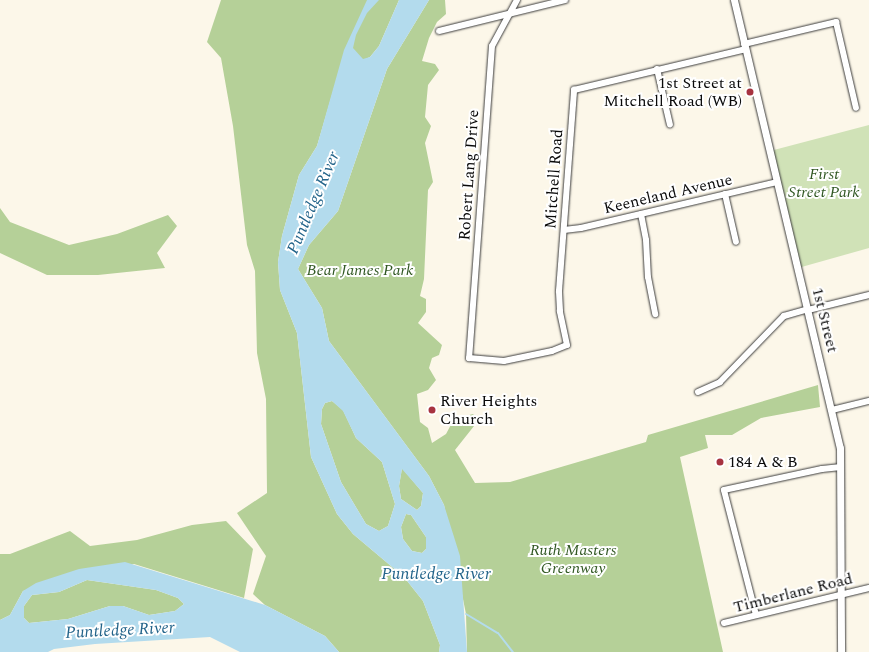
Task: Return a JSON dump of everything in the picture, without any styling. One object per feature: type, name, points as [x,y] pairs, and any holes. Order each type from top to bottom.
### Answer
[{"type":"street","name":"Robert Lang Drive","points":[[469,358],[492,46],[517,0]]},
{"type":"street","points":[[439,31],[565,0]]},
{"type":"street","name":"1st Street","points":[[734,0],[832,410],[841,467],[841,652]]},
{"type":"street","name":"Mitchell Road","points":[[469,358],[504,361],[552,351],[567,345],[560,298],[574,90],[745,47],[836,22],[856,108]]},
{"type":"street","points":[[657,69],[670,125]]},
{"type":"street","name":"Keeneland Avenue","points":[[564,230],[641,214],[778,182]]},
{"type":"street","points":[[724,194],[736,242]]},
{"type":"street","points":[[641,214],[646,240],[648,277],[655,314]]},
{"type":"street","points":[[698,392],[720,382],[784,316],[869,295]]},
{"type":"street","points":[[832,410],[869,401]]},
{"type":"street","points":[[756,615],[724,490],[822,469],[841,467]]},
{"type":"street","name":"Timberlane Road","points":[[724,623],[869,588]]},
{"type":"green space","points":[[221,0],[399,0],[379,46],[370,57],[339,71],[317,146],[299,175],[282,236],[278,262],[280,290],[297,333],[311,457],[337,514],[353,534],[404,577],[423,601],[440,645],[439,652],[339,652],[325,636],[265,605],[253,594],[266,556],[237,513],[267,493],[266,399],[257,353],[255,271],[247,245],[233,126],[221,58],[207,42]]},
{"type":"green space","points":[[429,0],[445,0],[446,14],[437,22],[429,38],[422,61],[435,64],[439,70],[428,85],[425,117],[431,126],[425,143],[433,182],[428,190],[424,279],[420,296],[426,299],[426,312],[418,323],[442,345],[439,355],[432,358],[429,368],[436,380],[428,390],[417,394],[420,422],[428,428],[432,443],[446,434],[454,419],[473,414],[478,421],[455,450],[475,483],[510,482],[646,442],[648,435],[818,385],[820,407],[761,418],[732,435],[705,435],[708,448],[680,457],[723,652],[467,652],[466,614],[444,505],[429,476],[329,341],[322,308],[298,269],[309,245],[338,211],[387,69]]},
{"type":"green space","name":"First Street Park","points":[[869,125],[869,248],[798,268],[770,151]]},
{"type":"green space","points":[[0,208],[10,222],[69,245],[117,234],[168,215],[177,226],[157,253],[165,268],[98,275],[47,275],[0,253]]},
{"type":"green space","points":[[332,401],[343,410],[356,438],[382,462],[395,504],[388,526],[379,531],[366,524],[341,482],[321,424],[322,409],[325,403]]},
{"type":"green space","points":[[402,468],[423,493],[421,506],[417,510],[401,499],[399,486]]},
{"type":"green space","points":[[406,514],[411,515],[426,537],[426,549],[422,553],[412,551],[403,539],[401,527]]},
{"type":"green space","points":[[226,521],[253,549],[244,598],[134,564],[23,591],[10,615],[0,620],[0,554],[10,554],[70,531],[90,546],[137,540],[192,525]]},
{"type":"green space","points":[[87,580],[156,590],[178,598],[184,604],[175,611],[149,615],[123,606],[110,606],[68,619],[29,623],[24,618],[24,606],[32,595],[59,592]]},
{"type":"water","name":"Puntledge River","points":[[367,0],[379,0],[367,13],[356,35],[353,48],[363,59],[370,57],[379,46],[399,0],[429,0],[387,69],[338,211],[309,245],[298,269],[322,308],[329,341],[429,476],[444,505],[460,556],[467,652],[439,652],[440,645],[423,601],[404,577],[353,534],[337,514],[311,457],[297,333],[280,290],[278,262],[282,236],[299,175],[317,146],[344,50]],"holes":[[[332,401],[343,411],[356,438],[382,462],[395,504],[388,526],[379,531],[366,524],[341,482],[321,424],[322,409],[325,403]],[[402,469],[423,493],[421,506],[417,510],[401,499],[399,486]],[[406,514],[411,515],[426,537],[426,549],[422,553],[412,551],[403,539],[401,527]]]},
{"type":"water","name":"Puntledge River","points":[[125,562],[265,605],[325,636],[339,652],[240,652],[210,637],[95,644],[54,649],[48,652],[0,652],[0,620],[10,615],[23,591],[36,583],[79,569]],"holes":[[[87,580],[156,590],[178,598],[184,604],[175,611],[149,615],[123,606],[110,606],[68,619],[29,623],[24,618],[24,606],[32,595],[59,592]]]},
{"type":"waterway","points":[[466,614],[498,633],[513,652]]},
{"type":"place","name":"1st Street at Mitchell Road (WB)","points":[[750,92]]},
{"type":"place","name":"River Heights Church","points":[[432,410]]},
{"type":"place","name":"184 A & B","points":[[720,462]]},
{"type":"park label","name":"Bear James Park","points":[[360,270]]},
{"type":"park label","name":"Ruth Masters Greenway","points":[[573,559]]}]
